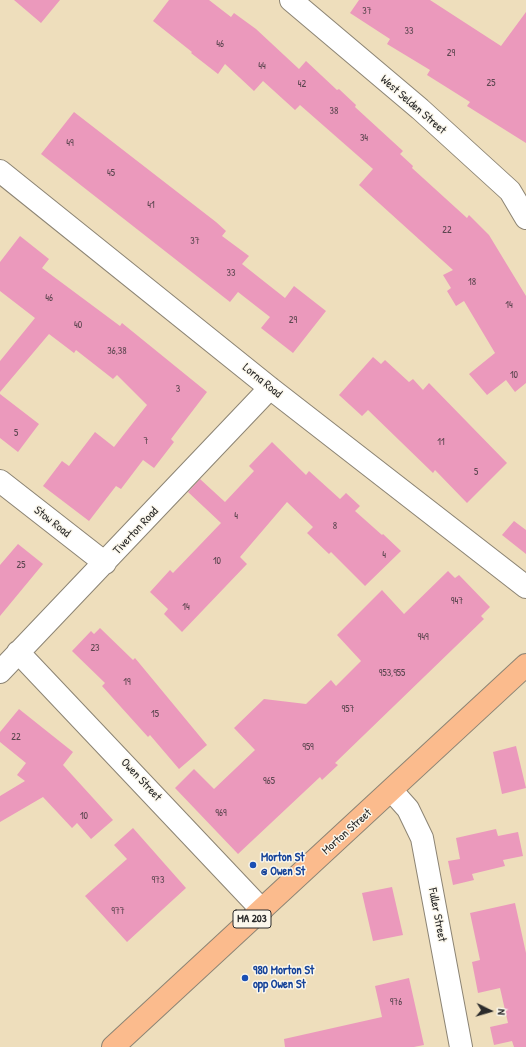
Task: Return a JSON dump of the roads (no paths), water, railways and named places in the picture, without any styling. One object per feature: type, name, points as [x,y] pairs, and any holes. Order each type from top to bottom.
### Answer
[{"type":"highway","name":"Morton Street","points":[[113,1047],[526,666]]},
{"type":"street","name":"West Selden Street","points":[[291,0],[420,109],[510,191],[526,218]]},
{"type":"street","name":"Lorna Road","points":[[0,171],[270,388],[526,587]]},
{"type":"street","name":"Tiverton Road","points":[[0,672],[270,388]]},
{"type":"street","name":"Stow Road","points":[[0,481],[105,563]]},
{"type":"street","name":"Owen Street","points":[[18,652],[262,910]]},
{"type":"street","name":"Fuller Street","points":[[392,791],[408,809],[417,824],[422,838],[461,1047]]},
{"type":"place","name":"Morton St @ Owen St","points":[[253,865]]},
{"type":"place","name":"980 Morton St opp Owen St","points":[[245,978]]}]
